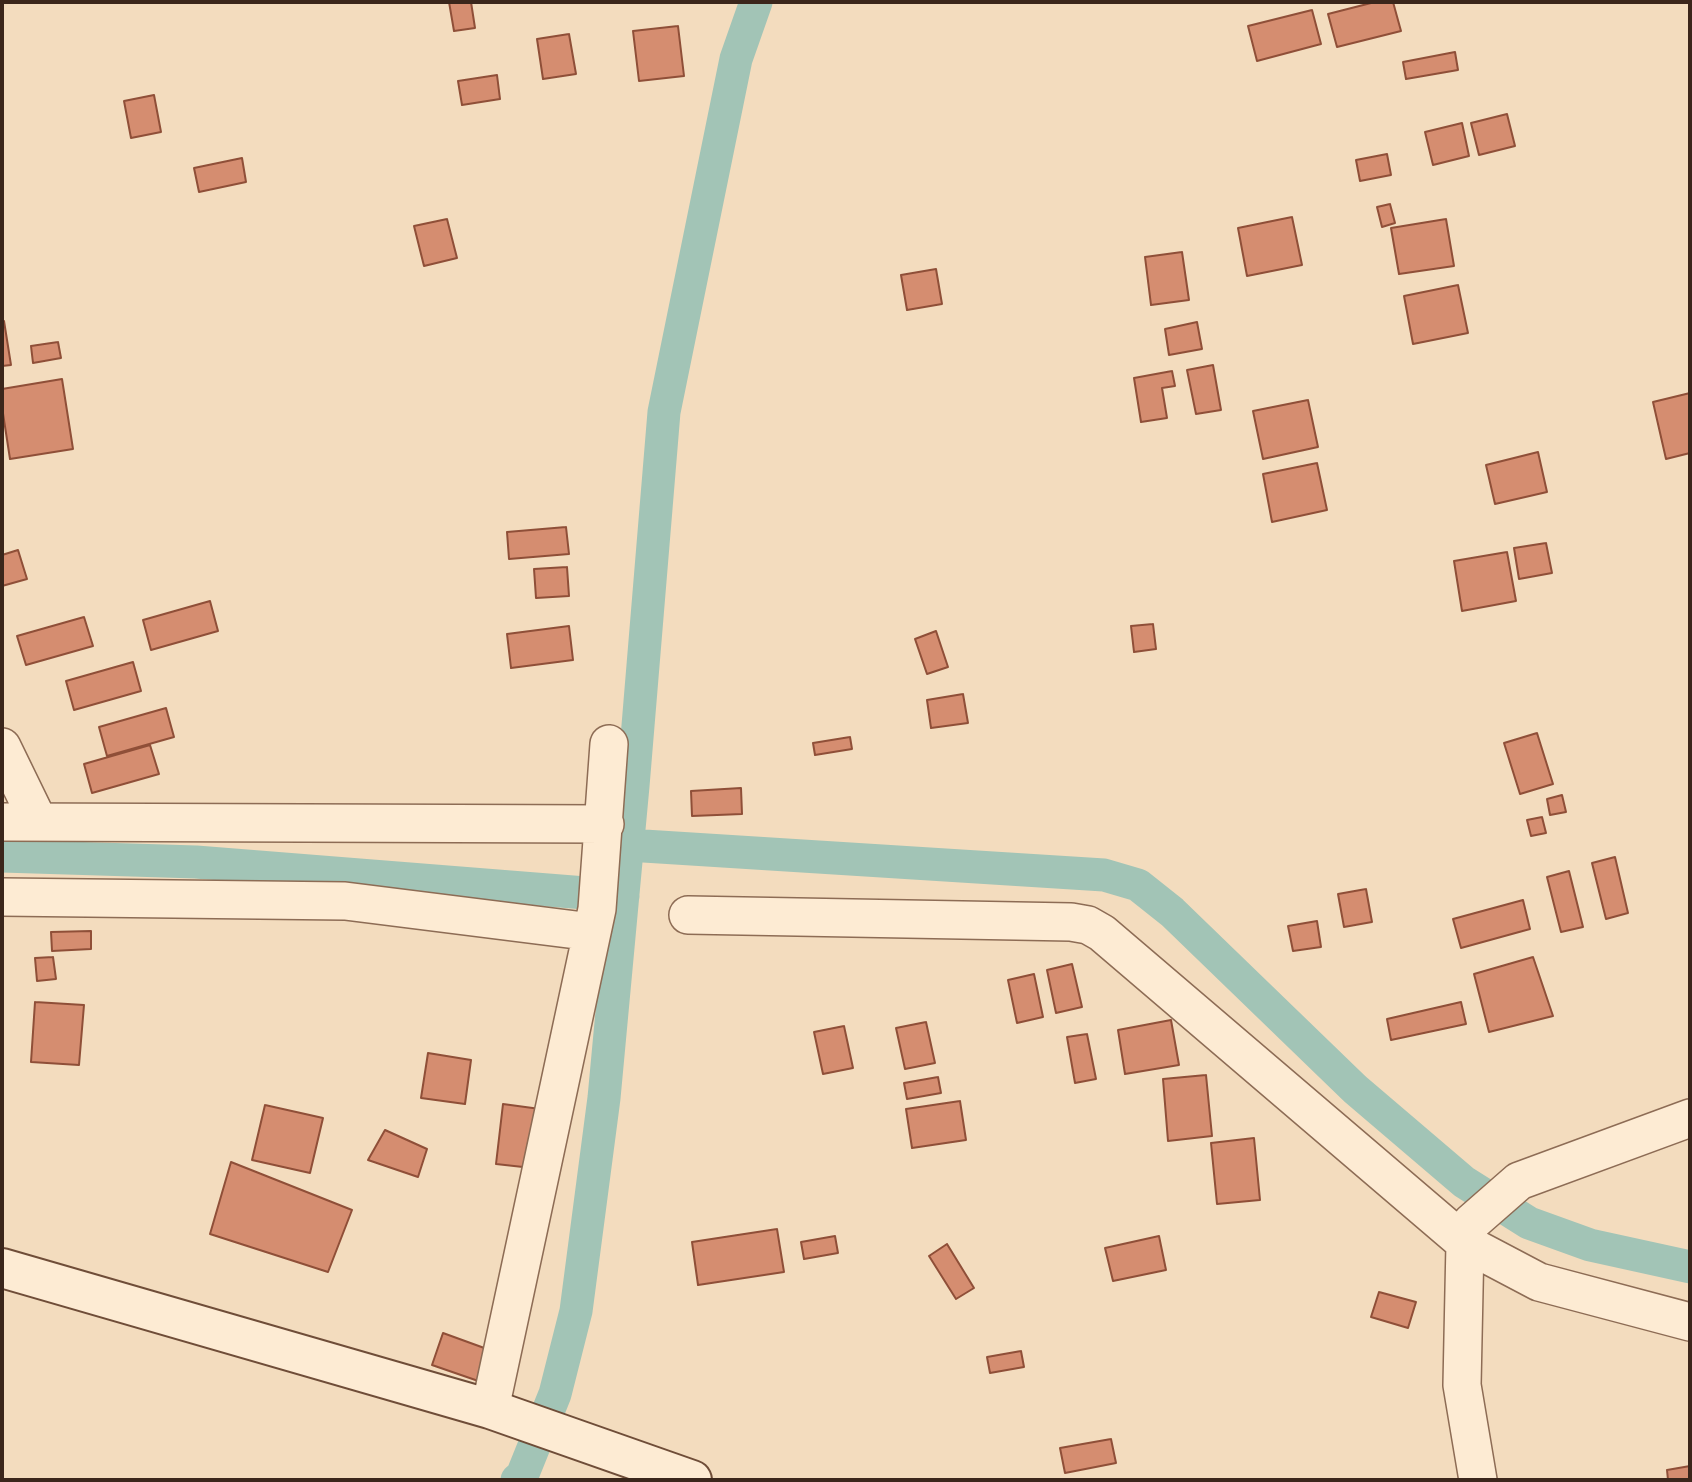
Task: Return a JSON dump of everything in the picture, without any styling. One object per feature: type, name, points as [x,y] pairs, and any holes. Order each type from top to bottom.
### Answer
[{"type":"street","points":[[501,1412],[595,921],[609,744]]},
{"type":"street","points":[[2,747],[38,821]]},
{"type":"street","points":[[2,821],[603,838]]},
{"type":"street","points":[[2,897],[345,901],[595,921]]},
{"type":"street","points":[[688,915],[1070,922],[1087,925],[1102,933],[1468,1233],[1539,1282],[1690,1322]]},
{"type":"street","points":[[1478,1480],[1462,1385],[1468,1233],[1519,1181],[1690,1118]]},
{"type":"street","points":[[2,1268],[501,1412],[692,1480]]},
{"type":"building","points":[[449,2],[471,2],[475,28],[454,31]]},
{"type":"building","points":[[1375,2],[1393,2],[1401,31],[1337,47],[1328,14]]},
{"type":"building","points":[[1312,10],[1321,44],[1257,61],[1248,26]]},
{"type":"building","points":[[678,26],[684,76],[639,81],[633,31]]},
{"type":"building","points":[[569,34],[576,74],[543,79],[537,39]]},
{"type":"building","points":[[1455,52],[1458,70],[1406,79],[1403,62]]},
{"type":"building","points":[[497,75],[500,99],[462,105],[458,81]]},
{"type":"building","points":[[154,95],[161,132],[131,138],[124,101]]},
{"type":"building","points":[[1507,114],[1515,146],[1479,155],[1471,123]]},
{"type":"building","points":[[1462,123],[1469,156],[1433,165],[1425,132]]},
{"type":"building","points":[[1387,154],[1391,175],[1360,181],[1356,160]]},
{"type":"building","points":[[242,158],[246,182],[199,192],[194,168]]},
{"type":"building","points":[[1390,204],[1395,223],[1382,227],[1377,207]]},
{"type":"building","points":[[1292,217],[1302,265],[1247,276],[1238,228]]},
{"type":"building","points":[[447,219],[457,258],[424,266],[414,226]]},
{"type":"building","points":[[1446,219],[1454,266],[1399,274],[1391,228]]},
{"type":"building","points":[[1182,252],[1189,300],[1151,305],[1145,257]]},
{"type":"building","points":[[936,269],[942,304],[907,310],[901,275]]},
{"type":"building","points":[[1458,285],[1468,333],[1413,344],[1404,296]]},
{"type":"building","points":[[2,321],[11,365],[2,366]]},
{"type":"building","points":[[1197,322],[1202,349],[1169,355],[1165,329]]},
{"type":"building","points":[[58,342],[61,358],[33,363],[31,346]]},
{"type":"building","points":[[1213,365],[1221,410],[1196,414],[1187,370]]},
{"type":"building","points":[[1172,371],[1175,386],[1162,388],[1167,418],[1141,422],[1134,378]]},
{"type":"building","points":[[62,379],[73,449],[10,459],[2,389]]},
{"type":"building","points":[[1690,393],[1690,453],[1666,459],[1653,402]]},
{"type":"building","points":[[1308,400],[1318,447],[1263,459],[1253,411]]},
{"type":"building","points":[[1538,452],[1547,492],[1495,504],[1486,465]]},
{"type":"building","points":[[1317,463],[1327,510],[1272,522],[1263,474]]},
{"type":"building","points":[[566,527],[569,554],[509,559],[507,532]]},
{"type":"building","points":[[1546,543],[1552,573],[1519,579],[1514,548]]},
{"type":"building","points":[[18,550],[27,579],[2,586],[2,555]]},
{"type":"building","points":[[1507,552],[1516,601],[1462,611],[1454,561]]},
{"type":"building","points":[[567,567],[569,596],[536,598],[534,569]]},
{"type":"building","points":[[210,601],[218,631],[151,650],[143,620]]},
{"type":"building","points":[[84,617],[93,646],[26,665],[17,636]]},
{"type":"building","points":[[1153,624],[1156,649],[1134,652],[1131,626]]},
{"type":"building","points":[[569,626],[573,660],[511,668],[507,634]]},
{"type":"building","points":[[936,631],[948,667],[927,674],[915,639]]},
{"type":"building","points":[[133,662],[141,691],[74,710],[66,681]]},
{"type":"building","points":[[963,694],[968,723],[931,728],[927,700]]},
{"type":"building","points":[[166,708],[174,737],[107,756],[99,727]]},
{"type":"building","points":[[1537,733],[1553,784],[1520,794],[1504,743]]},
{"type":"building","points":[[850,737],[852,749],[815,755],[813,743]]},
{"type":"building","points":[[150,745],[159,774],[92,793],[84,764]]},
{"type":"building","points":[[741,788],[742,814],[692,816],[691,791]]},
{"type":"building","points":[[1562,795],[1566,812],[1550,815],[1547,799]]},
{"type":"building","points":[[1542,817],[1546,833],[1531,836],[1527,820]]},
{"type":"building","points":[[1615,857],[1628,913],[1606,919],[1592,863]]},
{"type":"building","points":[[1569,871],[1583,927],[1561,932],[1547,877]]},
{"type":"building","points":[[1366,889],[1372,922],[1344,927],[1338,894]]},
{"type":"building","points":[[1523,900],[1530,929],[1461,948],[1453,919]]},
{"type":"building","points":[[1317,921],[1321,947],[1293,951],[1288,926]]},
{"type":"building","points":[[91,931],[91,949],[52,951],[51,932]]},
{"type":"building","points":[[53,957],[56,979],[37,981],[35,958]]},
{"type":"building","points":[[1533,957],[1553,1016],[1489,1032],[1474,974]]},
{"type":"building","points":[[1072,964],[1082,1007],[1056,1013],[1047,970]]},
{"type":"building","points":[[1034,974],[1043,1017],[1017,1023],[1008,980]]},
{"type":"building","points":[[35,1002],[84,1005],[79,1065],[31,1062]]},
{"type":"building","points":[[1461,1002],[1466,1024],[1391,1040],[1387,1019]]},
{"type":"building","points":[[1171,1020],[1179,1065],[1125,1074],[1118,1030]]},
{"type":"building","points":[[926,1022],[935,1063],[905,1069],[896,1028]]},
{"type":"building","points":[[844,1026],[853,1068],[823,1074],[814,1032]]},
{"type":"building","points":[[1087,1034],[1096,1079],[1075,1083],[1067,1037]]},
{"type":"building","points":[[428,1053],[471,1060],[465,1104],[421,1098]]},
{"type":"building","points":[[1206,1075],[1212,1136],[1168,1141],[1163,1079]]},
{"type":"building","points":[[938,1077],[941,1093],[907,1099],[904,1083]]},
{"type":"building","points":[[960,1101],[966,1140],[912,1148],[906,1109]]},
{"type":"building","points":[[503,1104],[540,1109],[532,1168],[496,1164]]},
{"type":"building","points":[[265,1105],[323,1118],[310,1173],[252,1160]]},
{"type":"building","points":[[385,1130],[427,1149],[418,1177],[368,1160]]},
{"type":"building","points":[[1254,1138],[1260,1200],[1217,1204],[1211,1143]]},
{"type":"building","points":[[231,1162],[352,1210],[328,1272],[210,1234]]},
{"type":"building","points":[[777,1229],[784,1272],[698,1285],[692,1242]]},
{"type":"building","points":[[835,1236],[838,1253],[804,1259],[801,1242]]},
{"type":"building","points":[[1159,1236],[1166,1270],[1113,1281],[1105,1248]]},
{"type":"building","points":[[947,1244],[974,1288],[956,1299],[929,1256]]},
{"type":"building","points":[[1379,1292],[1416,1302],[1408,1328],[1371,1317]]},
{"type":"building","points":[[443,1333],[498,1353],[487,1384],[432,1365]]},
{"type":"building","points":[[1021,1351],[1024,1367],[990,1373],[987,1357]]},
{"type":"building","points":[[1111,1439],[1116,1463],[1065,1473],[1060,1448]]},
{"type":"building","points":[[1690,1466],[1690,1480],[1668,1480],[1667,1470]]},
{"type":"waterway","points":[[517,1480],[522,1476],[555,1394],[576,1311],[604,1098],[664,412],[736,59],[756,2]]},
{"type":"waterway","points":[[628,845],[1104,875],[1138,885],[1172,912],[1355,1089],[1464,1182],[1529,1223],[1590,1245],[1690,1267]]},
{"type":"waterway","points":[[2,856],[196,862],[623,896]]}]
